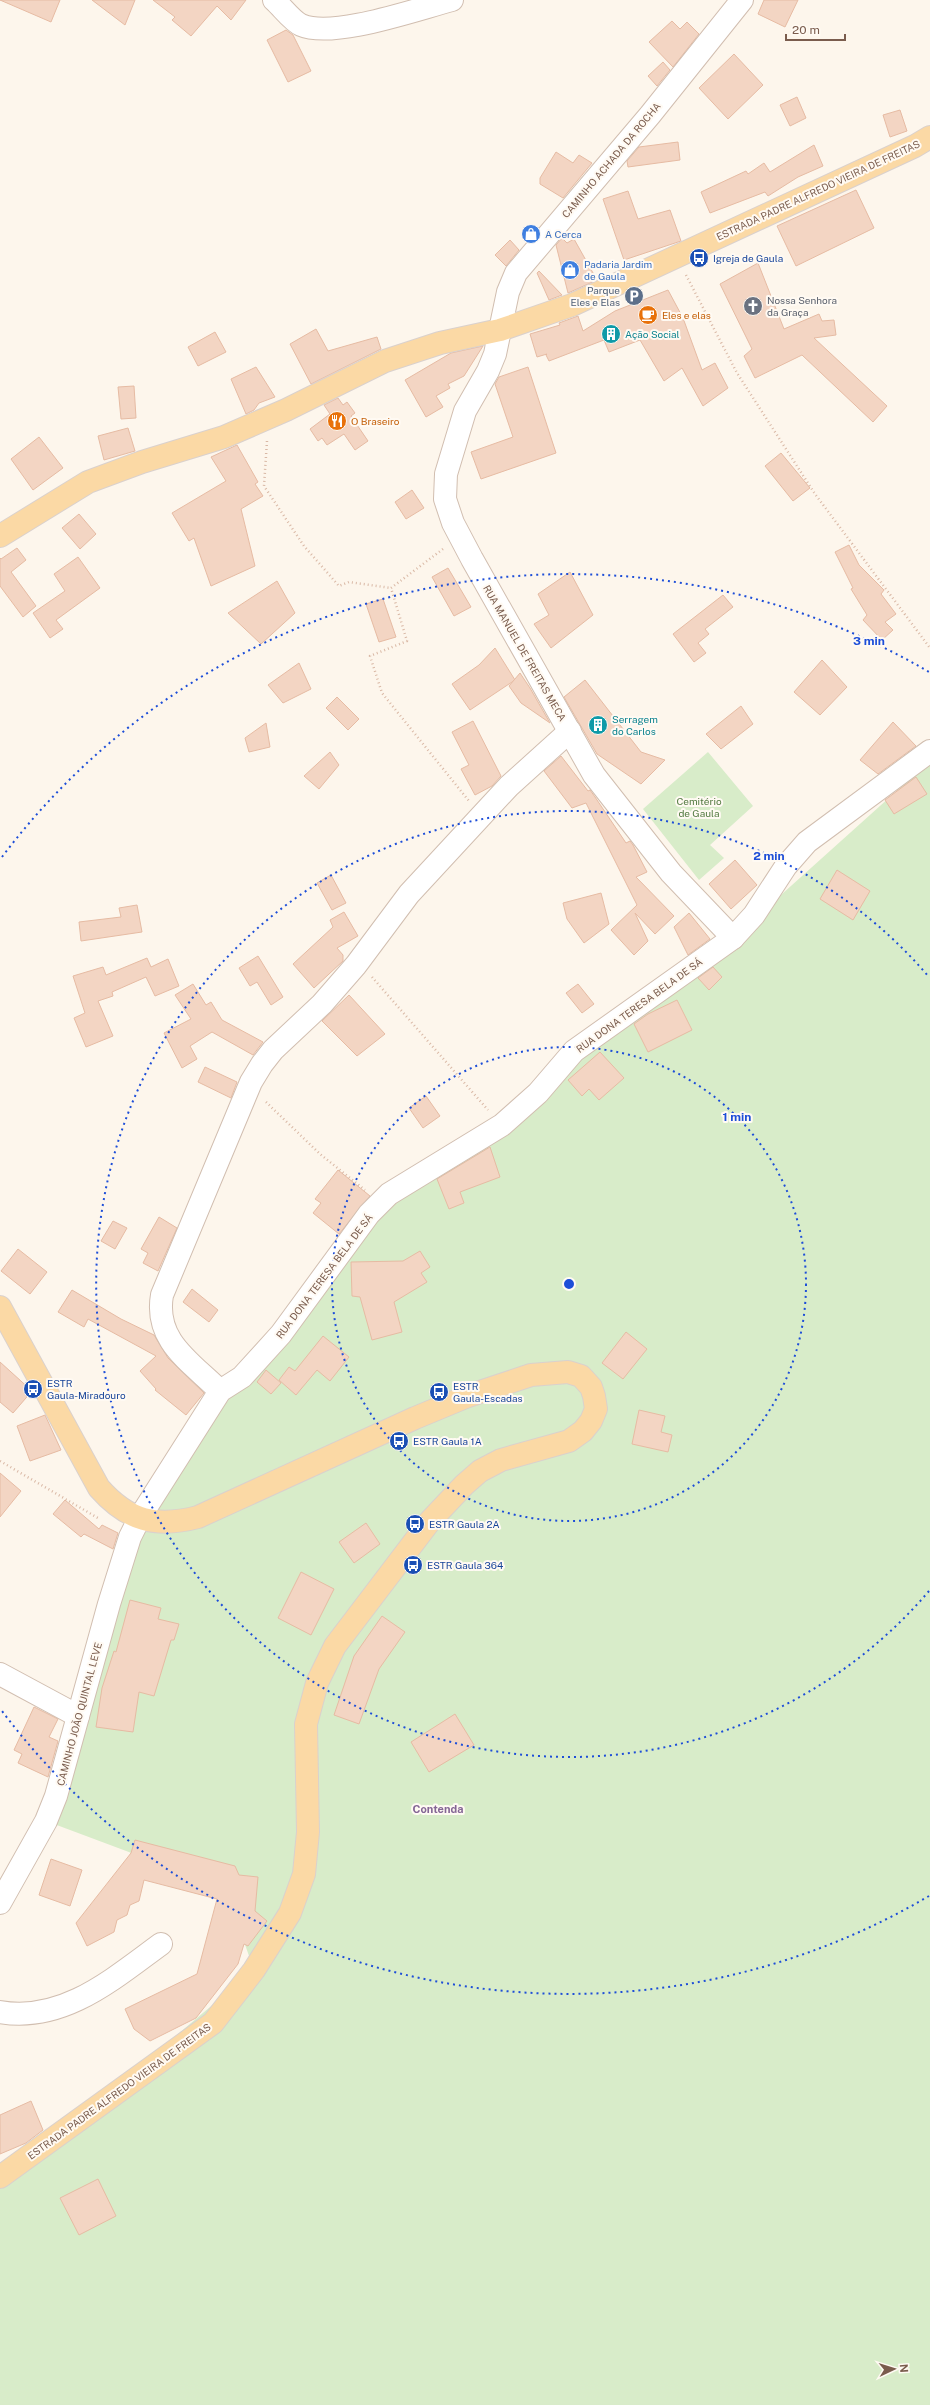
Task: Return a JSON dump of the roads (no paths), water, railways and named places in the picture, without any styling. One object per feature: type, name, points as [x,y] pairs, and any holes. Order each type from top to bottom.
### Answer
[{"type":"main road","name":"ESTRADA PADRE ALFREDO VIEIRA DE FREITAS","points":[[0,536],[88,482],[142,462],[224,437],[286,410],[385,361],[440,343],[500,330],[572,304],[676,257],[930,137]]},
{"type":"main road","name":"ESTRADA PADRE ALFREDO VIEIRA DE FREITAS","points":[[0,1307],[99,1488],[119,1508],[152,1522],[176,1523],[198,1517],[415,1418],[468,1396],[531,1375],[551,1372],[581,1376],[591,1387],[596,1409],[591,1421],[583,1431],[570,1441],[501,1460],[480,1471],[464,1485],[430,1521],[335,1646],[317,1683],[306,1724],[308,1832],[304,1874],[290,1913],[254,1970],[213,2022],[0,2177]]},
{"type":"street","points":[[274,0],[301,25],[324,29],[359,24],[452,0]]},
{"type":"street","name":"CAMINHO ACHADA DA ROCHA","points":[[500,330],[508,292],[516,273],[650,115],[742,0]]},
{"type":"street","name":"RUA MANUEL DE FREITAS MECA","points":[[500,330],[495,354],[488,371],[464,411],[446,474],[445,499],[460,536],[594,774],[671,873],[733,938]]},
{"type":"street","points":[[220,1391],[172,1344],[162,1327],[159,1311],[162,1295],[249,1087],[262,1064],[273,1050],[322,1004],[358,962],[409,894],[509,786],[570,732]]},
{"type":"street","name":"RUA DONA TERESA BELA DE SÁ","points":[[140,1517],[220,1391],[242,1377],[281,1334],[370,1214],[380,1203],[409,1181],[502,1126],[538,1093],[574,1051],[733,938],[754,915],[786,866],[807,842],[930,751]]},
{"type":"street","name":"CAMINHO JOÃO QUINTAL LEVE","points":[[0,1903],[46,1821],[54,1803],[116,1582],[130,1537],[140,1517]]},
{"type":"street","points":[[0,1674],[78,1716]]},
{"type":"street","points":[[0,2012],[36,2013],[67,2004],[94,1992],[160,1944]]},
{"type":"place","name":"A Cerca","points":[[531,234]]},
{"type":"place","name":"Igreja de Gaula","points":[[699,258]]},
{"type":"place","name":"Padaria Jardim de Gaula","points":[[570,270]]},
{"type":"place","name":"Parque Eles e Elas","points":[[634,296]]},
{"type":"place","name":"Nossa Senhora da Graça","points":[[753,306]]},
{"type":"place","name":"Eles e elas","points":[[648,315]]},
{"type":"place","name":"Ação Social","points":[[611,334]]},
{"type":"place","name":"O Braseiro","points":[[337,421]]},
{"type":"place","name":"Serragem do Carlos","points":[[598,725]]},
{"type":"place","name":"ESTR Gaula-Miradouro","points":[[33,1389]]},
{"type":"place","name":"ESTR Gaula-Escadas","points":[[439,1392]]},
{"type":"place","name":"ESTR Gaula 1A","points":[[399,1441]]},
{"type":"place","name":"ESTR Gaula 2A","points":[[415,1524]]},
{"type":"place","name":"ESTR Gaula 364","points":[[413,1565]]},
{"type":"district","name":"Contenda","points":[[438,1809]]},
{"type":"park label","name":"Cemitério de Gaula","points":[[699,806]]}]
